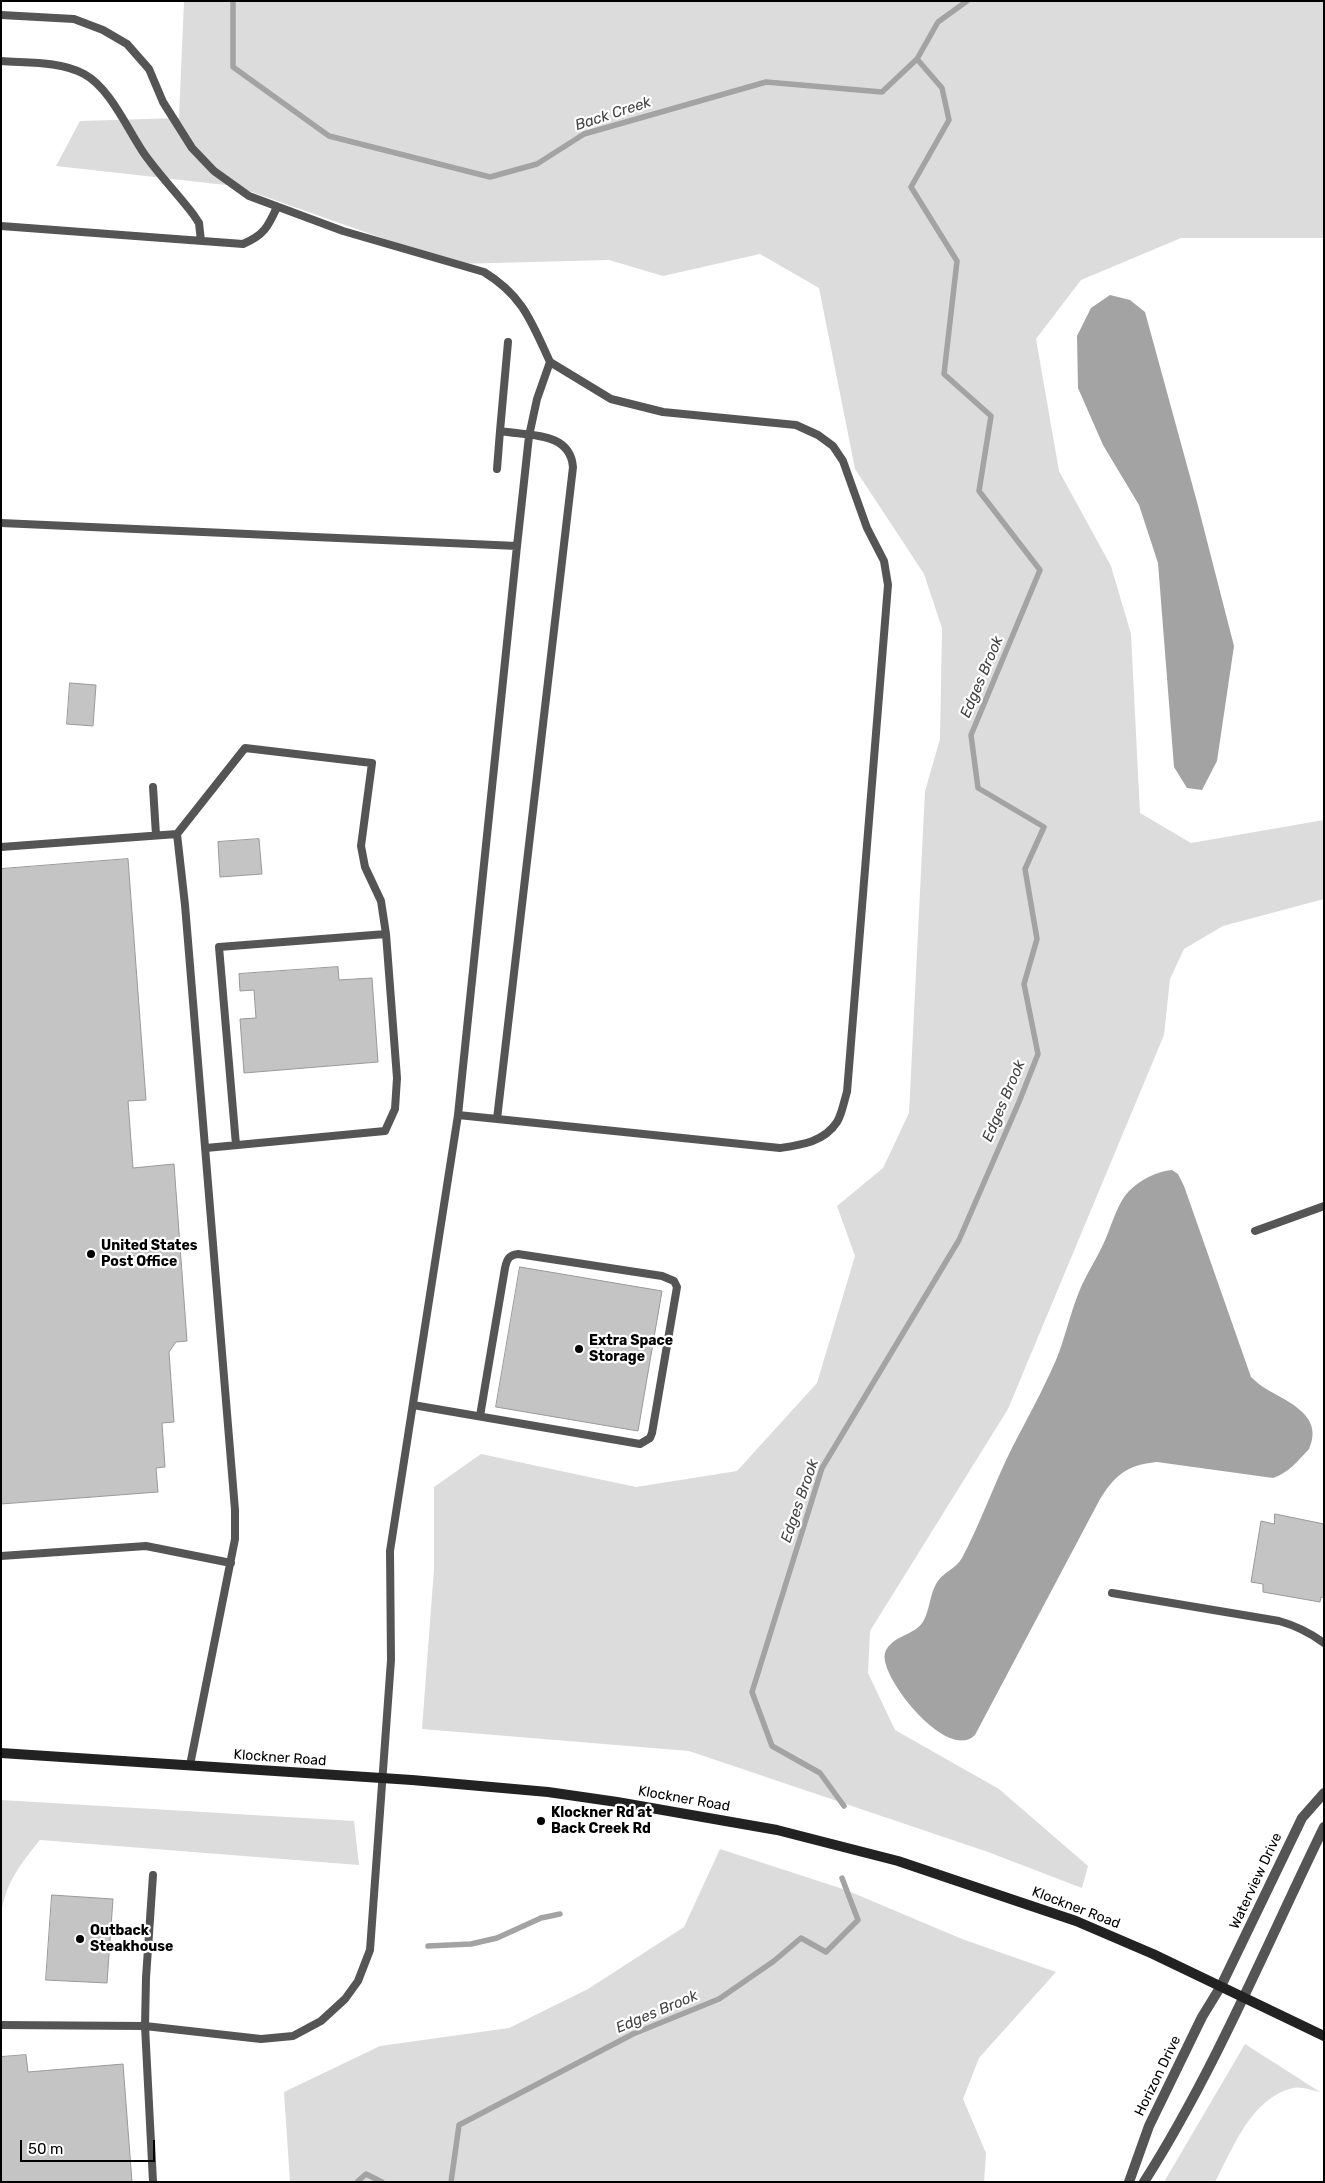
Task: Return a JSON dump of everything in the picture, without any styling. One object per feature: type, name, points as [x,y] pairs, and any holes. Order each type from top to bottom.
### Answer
[{"type":"main road","name":"Klockner Road","points":[[1,1753],[548,1792],[777,1830],[834,1843],[998,1893],[1076,1921],[1153,1954],[1324,2036]]},
{"type":"street","name":"Waterview Drive","points":[[1222,1986],[1302,1818],[1324,1793]]},
{"type":"street","points":[[1144,2182],[1188,2107],[1244,1997],[1324,1827]]},
{"type":"street","name":"Horizon Drive","points":[[1129,2182],[1149,2126],[1202,2017],[1222,1986]]},
{"type":"lane","points":[[1,15],[74,19],[103,30],[127,44],[150,69],[163,102],[192,148],[214,171],[249,196],[277,207],[343,231],[484,272],[503,284],[519,300],[550,362],[611,399],[663,412],[796,425],[818,434],[833,446],[843,460],[867,528],[884,561],[888,584],[847,1092],[837,1122],[822,1137],[804,1144],[780,1148],[458,1115]]},
{"type":"lane","points":[[1,61],[62,66],[83,73],[92,79],[120,115],[143,153],[193,214],[198,223],[201,241]]},
{"type":"lane","points":[[1,226],[243,244],[258,238],[267,228],[277,207]]},
{"type":"lane","points":[[497,470],[508,342]]},
{"type":"lane","points":[[1,2025],[145,2026],[261,2039],[293,2036],[321,2021],[345,1999],[358,1981],[370,1950],[391,1660],[390,1551],[458,1115],[529,436],[538,398],[550,362]]},
{"type":"lane","points":[[497,1119],[573,468],[572,456],[565,446],[555,439],[500,431]]},
{"type":"lane","points":[[1,523],[517,546]]},
{"type":"lane","points":[[190,1765],[235,1539],[235,1510],[206,1148],[177,834],[245,748],[372,763],[362,846],[365,867],[380,901],[386,934],[397,1078],[395,1109],[384,1131],[206,1148]]},
{"type":"lane","points":[[153,787],[156,835]]},
{"type":"lane","points":[[1,846],[177,834]]},
{"type":"lane","points":[[236,1145],[219,947],[386,934]]},
{"type":"lane","points":[[1255,1231],[1324,1206]]},
{"type":"lane","points":[[413,1405],[640,1444],[646,1441],[652,1433],[677,1287],[674,1281],[662,1276],[526,1255],[512,1255],[507,1259],[480,1416]]},
{"type":"lane","points":[[1,1556],[146,1546],[230,1563]]},
{"type":"lane","points":[[1112,1593],[1279,1621],[1309,1632],[1324,1643]]},
{"type":"lane","points":[[153,1876],[146,1978],[145,2026],[153,2182]]},
{"type":"shaded area","points":[[184,1],[1324,1],[1324,238],[1181,238],[1081,280],[1036,339],[1059,471],[1111,566],[1131,634],[1140,813],[1191,843],[1324,820],[1324,899],[1223,926],[1184,949],[1170,979],[1164,1035],[1008,1409],[870,1631],[868,1673],[895,1730],[999,1789],[1088,1866],[1082,1888],[988,1852],[689,1751],[422,1729],[434,1569],[434,1487],[481,1454],[636,1487],[737,1471],[817,1383],[855,1256],[837,1206],[883,1168],[909,1113],[925,791],[940,739],[942,628],[924,574],[855,469],[819,288],[760,254],[663,276],[609,260],[455,264],[235,186],[56,166],[80,121],[179,118]]},
{"type":"shaded area","points":[[1110,295],[1130,300],[1145,312],[1234,646],[1217,761],[1202,790],[1187,788],[1174,767],[1158,563],[1139,505],[1103,445],[1078,388],[1077,336],[1091,308]]},
{"type":"shaded area","points":[[1172,1170],[1178,1174],[1184,1186],[1251,1377],[1261,1386],[1300,1410],[1307,1418],[1312,1427],[1313,1437],[1309,1449],[1288,1470],[1273,1478],[1157,1462],[1137,1466],[1122,1473],[1110,1485],[1099,1501],[975,1735],[963,1740],[948,1737],[932,1727],[903,1696],[892,1679],[886,1664],[885,1653],[892,1642],[920,1625],[926,1615],[936,1584],[962,1558],[1005,1462],[1051,1371],[1079,1292],[1103,1245],[1122,1201],[1133,1187],[1143,1180],[1160,1172]]},
{"type":"shaded area","points":[[1,1800],[354,1821],[359,1865],[40,1840],[14,1875],[6,1894],[1,1916]]},
{"type":"shaded area","points":[[720,1849],[846,1890],[962,1939],[1056,1972],[979,2058],[963,2099],[986,2153],[984,2182],[290,2182],[284,2092],[380,2046],[509,2028],[588,1989],[684,1927]]},
{"type":"shaded area","points":[[1245,2044],[1320,2092],[1293,2088],[1278,2094],[1266,2102],[1245,2126],[1215,2182],[1164,2182]]},
{"type":"building","points":[[70,683],[96,685],[93,726],[67,724]]},
{"type":"building","points":[[259,839],[262,874],[220,877],[218,842]]},
{"type":"building","name":"United States Post Office","points":[[128,859],[146,1100],[128,1101],[133,1168],[174,1164],[187,1341],[176,1342],[169,1352],[174,1422],[162,1423],[165,1467],[156,1468],[158,1492],[1,1504],[1,869]]},
{"type":"building","points":[[338,967],[339,980],[372,978],[378,1062],[244,1073],[240,1019],[256,1018],[254,990],[240,991],[239,974]]},
{"type":"building","name":"Extra Space Storage","points":[[520,1267],[662,1291],[638,1431],[496,1407]]},
{"type":"building","points":[[1275,1514],[1324,1524],[1324,1598],[1321,1597],[1320,1602],[1263,1592],[1263,1584],[1251,1582],[1261,1521],[1274,1524]]},
{"type":"building","name":"Outback Steakhouse","points":[[52,1895],[113,1899],[107,1983],[46,1980]]},
{"type":"building","points":[[26,2055],[28,2072],[123,2064],[132,2182],[1,2182],[1,2057]]},
{"type":"waterway","name":"Back Creek","points":[[233,1],[233,67],[329,136],[490,177],[537,164],[584,134],[766,82],[882,92],[917,59],[938,22],[967,1]]},
{"type":"waterway","name":"Edges Brook","points":[[844,1806],[820,1773],[772,1746],[752,1692],[822,1468],[959,1240],[1038,1054],[1024,984],[1037,939],[1025,869],[1044,827],[978,788],[971,735],[1040,570],[979,491],[991,416],[944,374],[957,261],[911,187],[949,120],[942,88],[917,59]]},
{"type":"waterway","name":"Edges Brook","points":[[451,2182],[459,2125],[633,2034],[719,1999],[774,1961],[801,1938],[826,1952],[858,1920],[842,1878]]},
{"type":"waterway","points":[[428,1946],[471,1944],[497,1938],[541,1918],[560,1914]]},
{"type":"waterway","name":"Edges Brook","points":[[357,2182],[366,2174],[382,2182]]},
{"type":"place","name":"United States Post Office","points":[[91,1254]]},
{"type":"place","name":"Extra Space Storage","points":[[579,1349]]},
{"type":"place","name":"Klockner Rd at Back Creek Rd","points":[[541,1821]]},
{"type":"place","name":"Outback Steakhouse","points":[[80,1939]]}]
